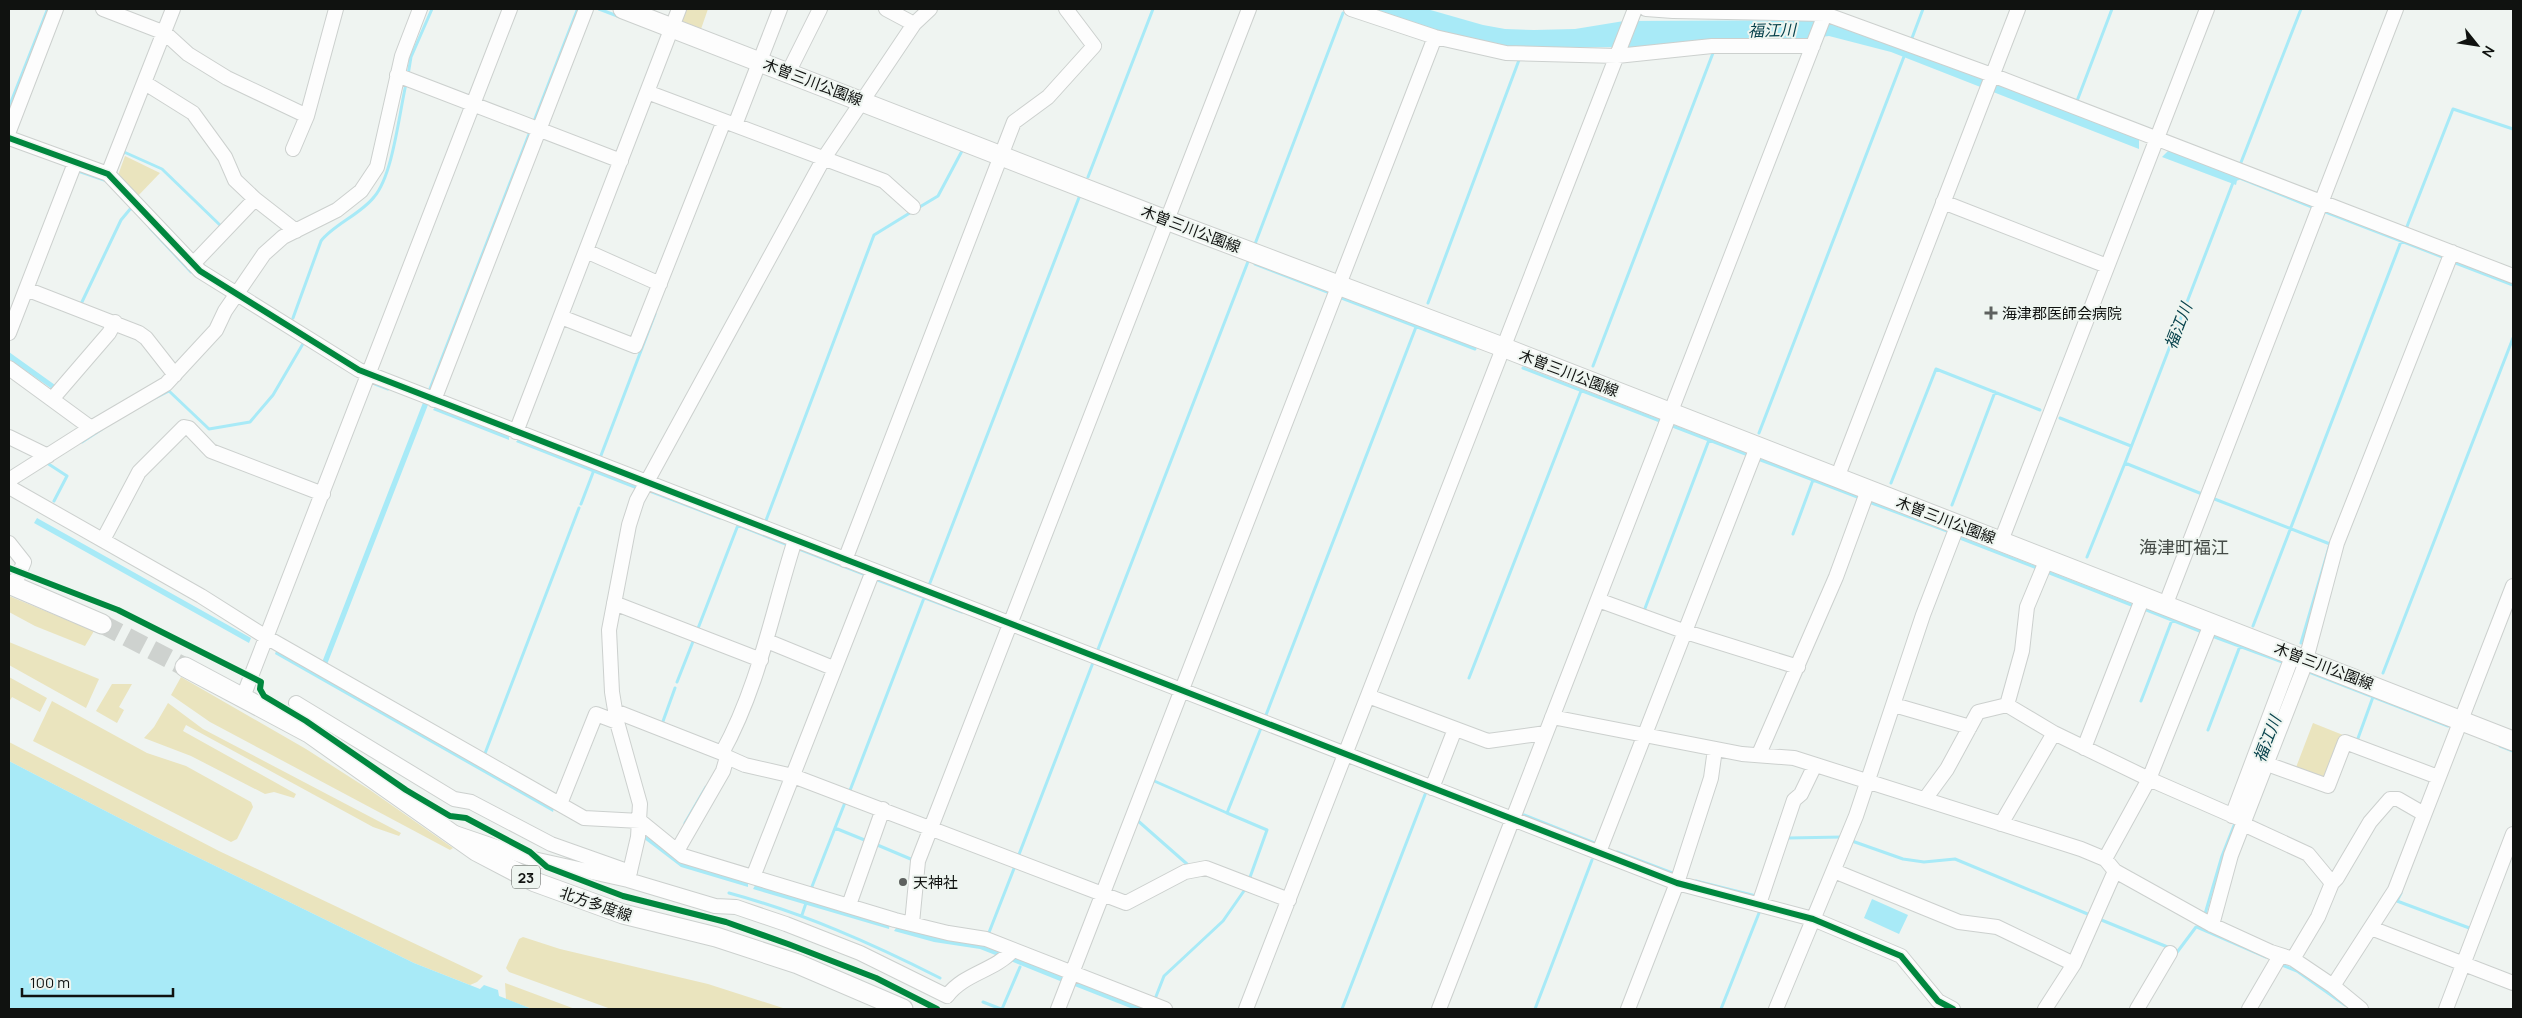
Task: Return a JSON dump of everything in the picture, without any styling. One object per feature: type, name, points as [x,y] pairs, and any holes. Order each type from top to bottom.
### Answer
[{"type":"main road","name":"木曽三川公園線","points":[[623,9],[1166,220],[1505,348],[2211,624],[2300,656],[2513,741]]},
{"type":"main road","points":[[11,585],[102,624]]},
{"type":"main road","name":"北方多度線","points":[[185,667],[309,733],[444,830],[476,851],[535,882],[577,899],[623,914],[716,937],[798,964],[903,1009]]},
{"type":"street","points":[[9,131],[56,9]]},
{"type":"street","points":[[103,9],[164,33],[188,54],[227,78],[307,116]]},
{"type":"street","points":[[108,174],[173,9]]},
{"type":"street","points":[[293,149],[307,116],[335,9]]},
{"type":"street","points":[[9,480],[91,428],[166,384],[216,330],[236,294],[264,254],[283,238],[347,203],[361,191],[377,167],[402,56],[420,9]]},
{"type":"street","points":[[243,697],[510,9]]},
{"type":"street","points":[[429,398],[535,128],[586,9]]},
{"type":"street","points":[[516,432],[679,9]]},
{"type":"street","points":[[560,317],[635,346],[729,123],[760,62],[780,9]]},
{"type":"street","points":[[788,73],[820,9]]},
{"type":"street","points":[[886,9],[914,24]]},
{"type":"street","points":[[629,876],[640,821],[640,804],[616,717],[612,692],[609,630],[629,526],[637,500],[824,158],[914,24],[930,9]]},
{"type":"street","points":[[845,560],[1014,122],[1048,97],[1094,46],[1066,9]]},
{"type":"street","points":[[912,923],[918,861],[1249,9]]},
{"type":"street","points":[[1351,9],[1435,37],[1506,53],[1617,54],[1712,46],[1814,44]]},
{"type":"street","points":[[1646,9],[1673,12],[1825,14],[1990,81],[2156,138],[2513,276]]},
{"type":"street","points":[[1836,478],[2018,9]]},
{"type":"street","points":[[2001,541],[2207,9]]},
{"type":"street","points":[[2165,606],[2396,9]]},
{"type":"street","points":[[1246,1009],[1634,13]]},
{"type":"street","points":[[1439,1009],[1825,14]]},
{"type":"street","points":[[1058,1009],[1435,37]]},
{"type":"street","points":[[397,75],[621,161]]},
{"type":"street","points":[[145,83],[193,113],[225,157],[235,180],[254,199],[296,231]]},
{"type":"street","points":[[647,92],[884,181],[913,208]]},
{"type":"street","points":[[9,138],[108,174],[200,271],[359,370],[1677,883],[1813,920],[1901,956],[1938,1001],[1953,1009]]},
{"type":"street","points":[[9,333],[75,163]]},
{"type":"street","points":[[193,264],[254,199]]},
{"type":"street","points":[[1943,202],[2107,266]]},
{"type":"street","points":[[586,251],[660,284]]},
{"type":"street","points":[[2240,821],[2267,764],[2337,543],[2452,252]]},
{"type":"street","points":[[26,289],[115,322],[146,338],[175,375]]},
{"type":"street","points":[[53,398],[109,333],[115,322]]},
{"type":"street","points":[[9,368],[53,398],[91,428]]},
{"type":"street","points":[[102,540],[139,472],[184,427],[189,428],[211,451],[323,494]]},
{"type":"street","points":[[9,438],[48,456]]},
{"type":"street","points":[[1599,852],[1757,447]]},
{"type":"street","points":[[9,487],[201,596],[266,637],[584,818],[640,821],[683,856],[948,933],[986,939],[1164,1009]]},
{"type":"street","points":[[1760,754],[1836,577],[1868,490]]},
{"type":"street","points":[[1776,1009],[1869,782],[1923,615],[1958,524]]},
{"type":"street","points":[[677,851],[724,771],[725,755],[761,660],[795,540]]},
{"type":"street","points":[[9,543],[24,562],[11,585]]},
{"type":"street","points":[[2007,705],[2022,651],[2026,607],[2047,559]]},
{"type":"street","points":[[753,877],[833,668],[873,571]]},
{"type":"street","points":[[2333,986],[2395,890],[2513,586]]},
{"type":"street","points":[[2084,748],[2143,597]]},
{"type":"street","points":[[1598,600],[1686,632],[1798,666]]},
{"type":"street","points":[[614,603],[761,660]]},
{"type":"street","points":[[2105,859],[2149,779],[2211,624]]},
{"type":"street","points":[[767,641],[833,668]]},
{"type":"street","points":[[2212,926],[2240,821],[2300,656]]},
{"type":"street","points":[[1368,696],[1488,741],[1546,733]]},
{"type":"street","points":[[296,703],[454,799],[471,802],[551,844],[629,876],[715,906],[736,907],[786,924],[860,953],[947,996],[952,989],[969,977],[1005,960],[1013,950]]},
{"type":"street","points":[[1894,705],[1970,728]]},
{"type":"street","points":[[1925,799],[1947,769],[1978,712],[2007,705],[2054,733],[2084,748],[2308,854],[2332,883]]},
{"type":"street","points":[[560,804],[596,714],[616,717],[725,755],[745,765],[793,776],[931,827],[1126,903],[1185,872],[1206,868],[1289,900]]},
{"type":"street","points":[[1552,717],[1742,754],[1794,758],[2081,849],[2105,859],[2115,871],[2212,926],[2287,957],[2333,986],[2353,1007]]},
{"type":"street","points":[[1432,788],[1455,729]]},
{"type":"street","points":[[2001,824],[2054,733]]},
{"type":"street","points":[[2267,764],[2328,786],[2345,742],[2438,778]]},
{"type":"street","points":[[1628,1009],[1677,883],[1711,778],[1715,749]]},
{"type":"street","points":[[1758,904],[1794,800],[1801,794],[1815,765]]},
{"type":"street","points":[[2249,1009],[2318,917],[2332,883],[2337,878],[2370,822],[2390,799],[2398,799],[2424,814]]},
{"type":"street","points":[[849,904],[883,810]]},
{"type":"street","points":[[444,830],[466,835],[529,858],[629,876]]},
{"type":"street","points":[[2446,1009],[2513,834]]},
{"type":"street","points":[[1834,871],[1959,922],[1997,927],[2074,964]]},
{"type":"street","points":[[2045,1009],[2074,964],[2115,871]]},
{"type":"street","points":[[2371,928],[2513,983]]},
{"type":"street","points":[[2137,1009],[2170,953]]},
{"type":"shaded area","points":[[685,9],[708,9],[701,29],[680,22]]},
{"type":"shaded area","points":[[125,156],[160,173],[136,198],[117,178]]},
{"type":"shaded area","points":[[9,596],[94,631],[85,646],[35,626],[9,612]]},
{"type":"shaded area","points":[[9,642],[99,679],[86,708],[9,665]]},
{"type":"shaded area","points":[[9,677],[47,698],[40,712],[12,697],[9,702]]},
{"type":"shaded area","points":[[181,677],[306,749],[370,790],[453,848],[450,850],[210,722],[171,695]]},
{"type":"shaded area","points":[[112,684],[132,684],[119,707],[124,710],[117,723],[96,711]]},
{"type":"shaded area","points":[[52,701],[147,753],[186,766],[251,802],[253,807],[237,839],[231,842],[33,741]]},
{"type":"shaded area","points":[[168,703],[203,729],[401,833],[399,836],[373,827],[186,725],[183,731],[296,794],[294,798],[274,792],[265,794],[191,756],[144,738],[154,727]]},
{"type":"shaded area","points":[[2313,723],[2343,735],[2325,782],[2295,770]]},
{"type":"shaded area","points":[[9,742],[219,851],[483,976],[477,982],[470,985],[414,963],[154,836],[9,761]]},
{"type":"shaded area","points":[[523,937],[560,949],[708,984],[786,1009],[611,1009],[509,972],[506,968],[519,939]]},
{"type":"shaded area","points":[[505,983],[575,1009],[532,1009],[506,999]]},
{"type":"water","points":[[46,9],[51,9],[9,115],[9,103]]},
{"type":"water","points":[[576,9],[582,9],[326,667],[321,665]]},
{"type":"water","points":[[1364,9],[1427,9],[1483,25],[1505,29],[1534,30],[1575,29],[1624,21],[1815,20],[1835,23],[2139,137],[2139,149],[1891,52],[1829,36],[1805,39],[1635,47],[1500,48],[1467,42]]},
{"type":"water","points":[[2170,149],[2238,176],[2236,185],[2162,157]]},
{"type":"water","points":[[9,352],[55,385],[52,389],[9,359]]},
{"type":"water","points":[[436,405],[509,433],[509,440],[433,410]]},
{"type":"water","points":[[519,438],[638,484],[638,490],[516,442]]},
{"type":"water","points":[[37,518],[251,638],[249,643],[34,523]]},
{"type":"water","points":[[276,651],[554,808],[553,812],[275,654]]},
{"type":"water","points":[[9,761],[154,836],[414,963],[480,989],[484,985],[498,990],[499,996],[532,1009],[9,1009]]},
{"type":"water","points":[[650,835],[748,880],[748,887],[681,867],[643,838]]},
{"type":"water","points":[[757,882],[890,922],[889,929],[753,889]]},
{"type":"water","points":[[1872,899],[1908,915],[1899,934],[1864,918]]},
{"type":"water","points":[[898,925],[982,942],[1006,951],[1003,958],[980,949],[934,942],[894,931]]},
{"type":"water","points":[[1014,955],[1066,975],[1065,983],[1008,960]]},
{"type":"water","points":[[1076,979],[1153,1009],[1133,1009],[1072,985]]},
{"type":"waterway","points":[[408,75],[411,57],[432,9]]},
{"type":"waterway","points":[[599,9],[620,17]]},
{"type":"waterway","points":[[1088,177],[1153,9]]},
{"type":"waterway","points":[[1912,38],[1923,9]]},
{"type":"waterway","points":[[2077,101],[2112,9]]},
{"type":"waterway","points":[[2240,165],[2301,9]]},
{"type":"waterway","points":[[1255,244],[1343,13]]},
{"type":"waterway","points":[[1593,366],[1713,53]]},
{"type":"waterway","points":[[1759,433],[1905,54]]},
{"type":"waterway","points":[[1428,303],[1519,60]]},
{"type":"waterway","points":[[293,318],[321,241],[326,235],[368,203],[381,187],[391,159],[406,84]]},
{"type":"waterway","points":[[2406,229],[2453,109],[2513,129]]},
{"type":"waterway","points":[[918,208],[938,196],[963,149]]},
{"type":"waterway","points":[[123,154],[124,152],[162,169],[222,227]]},
{"type":"waterway","points":[[78,171],[107,181]]},
{"type":"waterway","points":[[2234,180],[2240,178],[2312,207]]},
{"type":"waterway","name":"福江川","points":[[2202,494],[2125,463],[2234,180]]},
{"type":"waterway","points":[[928,588],[1080,195]]},
{"type":"waterway","points":[[81,304],[121,220],[132,209]]},
{"type":"waterway","points":[[765,523],[874,235],[913,211]]},
{"type":"waterway","points":[[2323,211],[2445,258]]},
{"type":"waterway","points":[[150,228],[191,272]]},
{"type":"waterway","points":[[2253,626],[2402,239]]},
{"type":"waterway","points":[[1097,652],[1249,259]]},
{"type":"waterway","points":[[2453,262],[2513,285]]},
{"type":"waterway","points":[[1255,264],[1330,293]]},
{"type":"waterway","points":[[1339,297],[1475,349]]},
{"type":"waterway","points":[[600,458],[655,314]]},
{"type":"waterway","points":[[1266,715],[1416,327]]},
{"type":"waterway","points":[[2383,673],[2513,338]]},
{"type":"waterway","points":[[155,398],[169,391],[209,429],[250,422],[273,395],[304,342]]},
{"type":"waterway","points":[[1523,368],[1660,421]]},
{"type":"waterway","points":[[1891,483],[1936,369],[2040,410]]},
{"type":"waterway","points":[[375,384],[388,389]]},
{"type":"waterway","points":[[1469,678],[1581,391]]},
{"type":"waterway","points":[[1952,505],[1995,392]]},
{"type":"waterway","points":[[2060,418],[2131,446]]},
{"type":"waterway","points":[[1670,425],[1748,455]]},
{"type":"waterway","points":[[82,442],[102,429]]},
{"type":"waterway","points":[[1644,611],[1709,440]]},
{"type":"waterway","points":[[1758,459],[1860,498]]},
{"type":"waterway","points":[[47,463],[67,476],[54,501]]},
{"type":"waterway","points":[[2087,557],[2125,463]]},
{"type":"waterway","points":[[581,504],[594,470]]},
{"type":"waterway","points":[[1793,534],[1813,480]]},
{"type":"waterway","points":[[647,490],[720,518]]},
{"type":"waterway","name":"福江川","points":[[2212,498],[2330,544],[2301,643]]},
{"type":"waterway","points":[[1869,502],[1947,531]]},
{"type":"waterway","points":[[484,756],[579,508]]},
{"type":"waterway","points":[[738,525],[788,545]]},
{"type":"waterway","points":[[697,631],[738,525]]},
{"type":"waterway","points":[[1960,538],[2037,568]]},
{"type":"waterway","points":[[799,549],[866,575]]},
{"type":"waterway","points":[[2047,572],[2134,606]]},
{"type":"waterway","points":[[875,579],[962,612]]},
{"type":"waterway","points":[[849,793],[924,598]]},
{"type":"waterway","points":[[2144,609],[2202,632]]},
{"type":"waterway","points":[[2141,701],[2172,620]]},
{"type":"waterway","points":[[2212,636],[2285,663]]},
{"type":"waterway","points":[[677,682],[694,639]]},
{"type":"waterway","points":[[2208,730],[2240,646]]},
{"type":"waterway","points":[[1018,857],[1094,660]]},
{"type":"waterway","name":"福江川","points":[[2275,721],[2296,664]]},
{"type":"waterway","points":[[2309,672],[2448,726]]},
{"type":"waterway","points":[[662,724],[675,688]]},
{"type":"waterway","points":[[2357,741],[2373,697]]},
{"type":"waterway","points":[[1249,880],[1267,830],[1227,813],[1261,728]]},
{"type":"waterway","points":[[2500,746],[2513,751]]},
{"type":"waterway","points":[[1152,780],[1227,813]]},
{"type":"waterway","points":[[685,823],[706,787]]},
{"type":"waterway","points":[[1342,1009],[1426,792]]},
{"type":"waterway","points":[[811,889],[846,800]]},
{"type":"waterway","points":[[1524,815],[1597,844]]},
{"type":"waterway","points":[[1137,820],[1187,864]]},
{"type":"waterway","name":"福江川","points":[[2205,914],[2222,856],[2235,823]]},
{"type":"waterway","points":[[835,828],[867,841]]},
{"type":"waterway","points":[[1788,838],[1843,837]]},
{"type":"waterway","points":[[1852,841],[1903,859],[1924,862],[1955,859],[2090,915]]},
{"type":"waterway","points":[[875,844],[913,860]]},
{"type":"waterway","points":[[1617,852],[1675,874]]},
{"type":"waterway","points":[[1535,1009],[1592,860]]},
{"type":"waterway","points":[[988,935],[1015,866]]},
{"type":"waterway","points":[[1696,881],[1756,896]]},
{"type":"waterway","points":[[1155,999],[1164,976],[1223,921],[1246,888]]},
{"type":"waterway","points":[[729,893],[810,919],[940,978]]},
{"type":"waterway","points":[[2401,893],[2397,901],[2472,929]]},
{"type":"waterway","points":[[802,915],[807,900]]},
{"type":"waterway","points":[[1721,1009],[1759,913]]},
{"type":"waterway","points":[[2099,919],[2170,948]]},
{"type":"waterway","points":[[2175,955],[2196,927]]},
{"type":"waterway","name":"福江川","points":[[2197,927],[2266,957]]},
{"type":"waterway","name":"福江川","points":[[2282,965],[2297,971],[2345,1005]]},
{"type":"waterway","points":[[1002,1009],[1020,967]]},
{"type":"waterway","points":[[983,1002],[1001,1009]]},
{"type":"tunnel","points":[[102,624],[185,667]]},
{"type":"cycle path","points":[[9,138],[108,174],[200,271],[359,370],[1677,883],[1813,919],[1901,956],[1938,1001],[1953,1009]]},
{"type":"cycle path","points":[[9,568],[118,610],[261,682],[260,689],[264,696],[306,721],[406,790],[450,816],[466,818],[530,852],[547,867],[623,896],[726,922],[788,944],[876,978],[937,1009]]},
{"type":"place","name":"海津郡医師会病院","points":[[1991,313]]},
{"type":"place","name":"天神社","points":[[903,882]]},
{"type":"district","name":"海津町福江","points":[[2184,547]]}]
